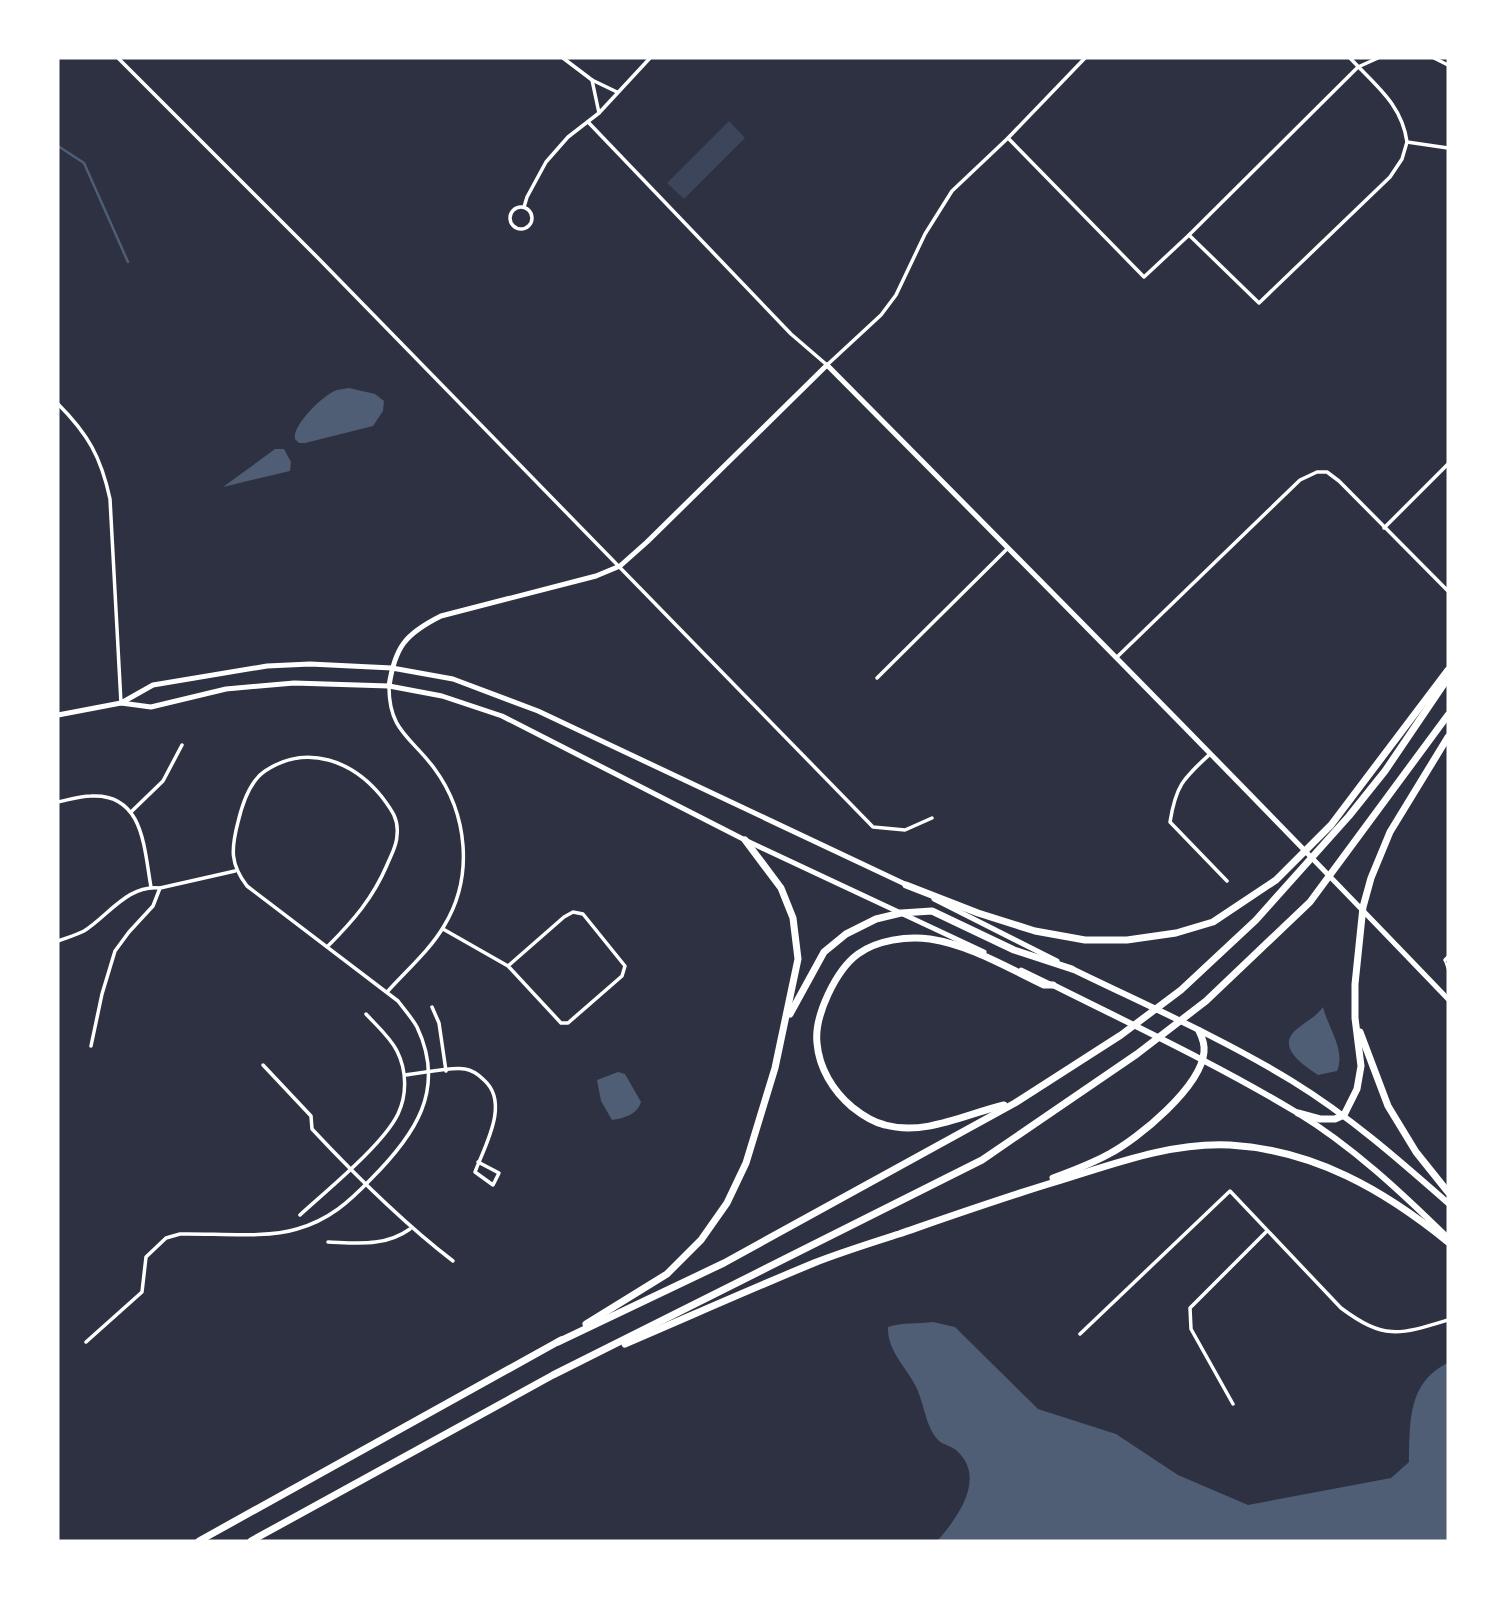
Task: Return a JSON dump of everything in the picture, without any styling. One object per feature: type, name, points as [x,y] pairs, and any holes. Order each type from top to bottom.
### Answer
[{"type":"highway","points":[[906,885],[1024,928],[1086,940],[1127,940],[1176,933],[1213,922],[1276,880],[1331,825],[1448,670]]},
{"type":"highway","points":[[558,1342],[724,1263],[1015,1103],[1112,1041],[1181,990],[1256,920],[1349,816],[1385,771],[1448,678]]},
{"type":"highway","points":[[251,1541],[553,1375],[982,1160],[1137,1054],[1206,1001],[1310,902],[1448,715]]},
{"type":"highway","points":[[1298,1113],[1320,1119],[1335,1119],[1344,1115],[1357,1089],[1361,1066],[1355,1018],[1359,931],[1363,907],[1371,878],[1390,832],[1448,737]]},
{"type":"highway","points":[[199,1541],[558,1342],[667,1274],[701,1240],[727,1203],[746,1163],[787,1021],[798,959],[793,918],[781,888],[745,840]]},
{"type":"highway","points":[[787,1021],[824,952],[846,934],[876,919],[901,913],[932,911],[1014,950],[1072,969]]},
{"type":"highway","points":[[1015,1103],[948,1122],[911,1129],[885,1125],[865,1118],[842,1099],[820,1062],[816,1041],[825,998],[839,974],[858,954],[883,942],[911,939],[931,939],[959,947],[1044,985],[1054,985]]},
{"type":"highway","points":[[1355,1018],[1388,1106],[1416,1152],[1448,1192]]},
{"type":"highway","points":[[553,1375],[816,1262],[1007,1196],[1109,1154],[1130,1142],[1169,1109],[1189,1083],[1202,1060],[1203,1040],[1199,1031]]},
{"type":"highway","points":[[1007,1196],[1174,1149],[1228,1145],[1259,1148],[1293,1154],[1370,1187],[1410,1211],[1448,1240]]},
{"type":"main road","points":[[389,686],[401,644],[419,627],[441,616],[596,576],[620,566],[827,365],[1117,657],[1448,999]]},
{"type":"main road","points":[[121,703],[153,685],[267,666],[310,664],[392,668],[453,679],[537,710],[906,885],[1199,1031],[1292,1081],[1344,1115],[1448,1203]]},
{"type":"main road","points":[[58,715],[121,703],[151,706],[226,689],[294,683],[389,686],[442,696],[502,716],[745,840],[1054,985],[1202,1060],[1298,1113],[1380,1174],[1448,1240]]},
{"type":"street","points":[[118,58],[318,258],[873,827],[905,830],[932,818]]},
{"type":"street","points":[[563,58],[592,80],[617,92]]},
{"type":"street","points":[[524,207],[546,162],[568,137],[599,113],[650,58]]},
{"type":"street","points":[[589,122],[791,334],[827,365],[881,315],[896,295],[925,233],[952,191],[1008,138],[1085,58]]},
{"type":"street","points":[[1189,235],[1259,303],[1390,177],[1402,159],[1407,142],[1404,125],[1395,107],[1350,58]]},
{"type":"street","points":[[1008,138],[1144,277],[1358,67],[1378,58]]},
{"type":"street","points":[[1434,58],[1448,65]]},
{"type":"street","points":[[592,80],[599,113]]},
{"type":"street","points":[[1407,142],[1448,148]]},
{"type":"street","points":[[524,207],[531,212],[532,221],[527,228],[518,229],[511,224],[510,215],[515,208],[524,207]]},
{"type":"street","points":[[58,404],[79,426],[97,457],[103,468],[110,499],[121,703]]},
{"type":"street","points":[[1384,528],[1448,464]]},
{"type":"street","points":[[1117,657],[1308,475],[1327,472],[1448,591]]},
{"type":"street","points":[[877,678],[1007,549]]},
{"type":"street","points":[[388,991],[443,929],[452,912],[461,880],[464,848],[456,808],[435,769],[397,728],[390,709],[389,686]]},
{"type":"street","points":[[132,811],[163,781],[181,745]]},
{"type":"street","points":[[1210,754],[1182,780],[1174,798],[1170,822],[1227,881]]},
{"type":"street","points":[[86,1342],[142,1292],[146,1257],[166,1238],[180,1234],[271,1234],[294,1230],[331,1215],[346,1205],[392,1158],[416,1126],[423,1108],[428,1065],[417,1027],[398,1001],[247,886],[235,871],[233,858],[236,831],[244,800],[263,772],[288,760],[309,757],[329,760],[354,770],[370,783],[393,811],[398,833],[396,845],[380,883],[362,911],[328,946]]},
{"type":"street","points":[[58,802],[93,796],[113,800],[132,811],[139,827],[151,887]]},
{"type":"street","points":[[58,941],[84,931],[121,900],[151,887],[160,888],[235,871]]},
{"type":"street","points":[[91,1046],[115,951],[153,906],[160,888]]},
{"type":"street","points":[[443,929],[508,966],[561,1023],[568,1023],[622,976],[625,967],[583,914],[573,912],[508,966]]},
{"type":"street","points":[[432,1007],[439,1023],[446,1071]]},
{"type":"street","points":[[300,1215],[371,1148],[397,1115],[404,1096],[405,1075],[398,1053],[390,1038],[366,1014]]},
{"type":"street","points":[[263,1066],[312,1116],[312,1129],[349,1168],[410,1228],[453,1261]]},
{"type":"street","points":[[405,1075],[464,1069],[478,1074],[491,1086],[495,1095],[496,1112],[478,1162],[475,1172],[493,1185],[499,1173],[478,1162]]},
{"type":"street","points":[[1080,1334],[1230,1191],[1340,1308],[1375,1330],[1405,1332],[1448,1320]]},
{"type":"street","points":[[328,1242],[381,1243],[398,1237],[410,1228]]},
{"type":"street","points":[[1233,1404],[1191,1329],[1190,1308],[1267,1231]]},
{"type":"lane","points":[[1446,959],[1448,970]]},
{"type":"shaded area","points":[[729,121],[745,138],[684,199],[667,183]]},
{"type":"shaded area","points":[[349,388],[375,394],[384,401],[383,411],[373,426],[299,443],[295,439],[295,433],[310,411],[331,393]]},
{"type":"shaded area","points":[[275,449],[284,449],[291,462],[290,471],[223,487]]},
{"type":"shaded area","points":[[1323,1007],[1338,1047],[1339,1063],[1337,1071],[1318,1075],[1294,1055],[1289,1042],[1297,1029]]},
{"type":"shaded area","points":[[618,1072],[625,1074],[641,1102],[633,1113],[612,1120],[601,1101],[597,1080]]},
{"type":"shaded area","points":[[933,1322],[955,1327],[1038,1409],[1116,1434],[1178,1475],[1248,1505],[1391,1478],[1409,1462],[1411,1419],[1418,1393],[1435,1371],[1448,1363],[1448,1541],[937,1541],[966,1498],[969,1473],[966,1462],[957,1451],[940,1442],[934,1434],[915,1385],[893,1350],[888,1335],[888,1327]]},
{"type":"waterway","points":[[58,146],[84,163],[128,262]]}]
